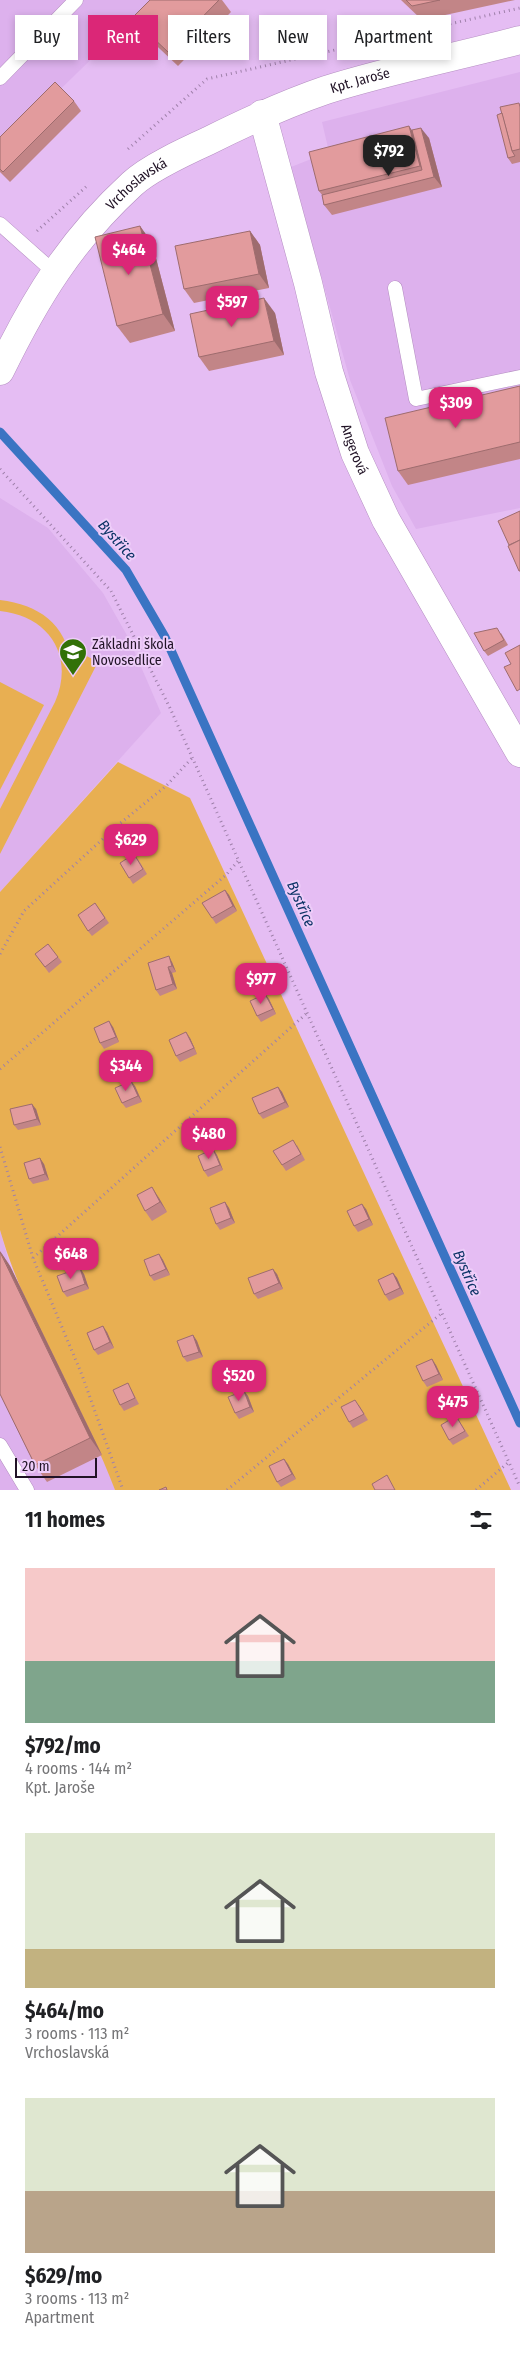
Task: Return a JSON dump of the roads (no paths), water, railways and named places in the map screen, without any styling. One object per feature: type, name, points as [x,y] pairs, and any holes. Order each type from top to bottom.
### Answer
[{"type":"street","name":"Kpt. Jaroše","points":[[262,114],[326,90],[520,40]]},
{"type":"street","name":"Vrchoslavská","points":[[0,371],[26,316],[54,272],[83,234],[134,182],[190,149],[262,114]]},
{"type":"street","name":"Angerová","points":[[262,114],[308,282],[329,372],[354,453],[386,520],[520,753]]},
{"type":"lane","points":[[0,78],[76,0]]},
{"type":"lane","points":[[0,224],[54,272]]},
{"type":"lane","points":[[395,288],[416,399],[520,377]]},
{"type":"lane","points":[[0,1445],[27,1490]]},
{"type":"waterway","name":"Bystřice","points":[[0,432],[126,570],[165,637],[520,1423]]},
{"type":"place","name":"Základni škola Novosedlice","points":[[73,676]]}]
